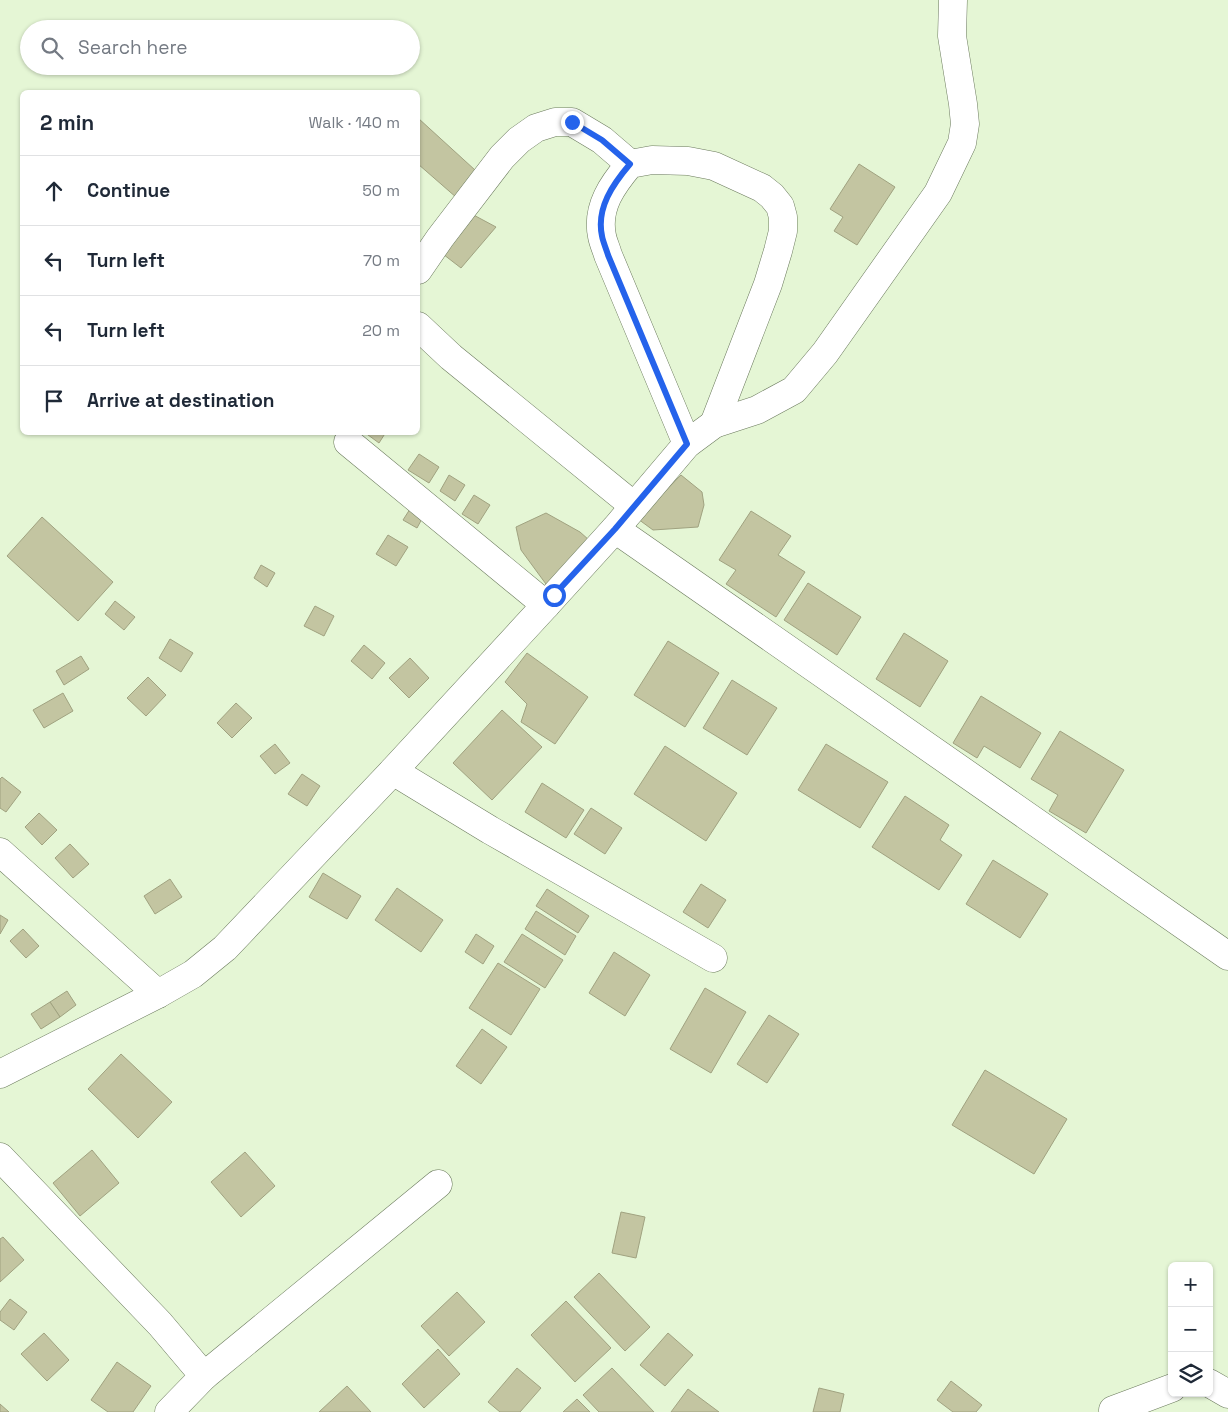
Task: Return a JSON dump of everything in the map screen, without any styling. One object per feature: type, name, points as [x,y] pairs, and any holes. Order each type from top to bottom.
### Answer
[{"type":"street","points":[[0,1074],[158,994],[192,974],[225,948],[393,771],[546,605],[615,529],[687,444],[714,424],[757,410],[794,390],[825,353],[938,192],[962,143],[965,124],[952,36],[953,0]]},
{"type":"street","points":[[420,267],[502,157],[518,140],[536,128],[555,122],[572,122],[602,140],[630,164]]},
{"type":"street","points":[[687,444],[608,255],[602,236],[600,223],[602,210],[616,180],[630,164],[652,160],[688,161],[714,166],[762,188],[780,206],[783,217],[783,231],[778,251],[768,284],[714,424]]},
{"type":"street","points":[[420,328],[451,357],[634,506]]},
{"type":"street","points":[[348,442],[546,605]]},
{"type":"street","points":[[615,529],[1228,956]]},
{"type":"street","points":[[393,771],[490,830],[713,958]]},
{"type":"street","points":[[0,852],[158,994]]},
{"type":"street","points":[[0,1157],[160,1324],[204,1376]]},
{"type":"street","points":[[169,1412],[204,1376],[438,1184]]},
{"type":"street","points":[[1213,1385],[1228,1394]]},
{"type":"street","points":[[1113,1410],[1168,1389]]},
{"type":"building","points":[[420,120],[475,170],[457,198],[420,166]]},
{"type":"building","points":[[859,164],[895,187],[857,245],[834,231],[843,217],[830,209]]},
{"type":"building","points":[[468,212],[496,227],[461,268],[439,251]]},
{"type":"building","points":[[368,435],[384,435],[379,443]]},
{"type":"building","points":[[419,454],[439,467],[429,483],[408,470]]},
{"type":"building","points":[[449,475],[465,485],[455,501],[440,491]]},
{"type":"building","points":[[681,475],[702,492],[704,505],[698,527],[653,530],[638,519]]},
{"type":"building","points":[[474,495],[490,505],[478,524],[462,514]]},
{"type":"building","points":[[410,509],[423,517],[417,528],[403,520]]},
{"type":"building","points":[[751,511],[791,536],[778,555],[805,572],[776,617],[726,584],[736,570],[719,560]]},
{"type":"building","points":[[546,513],[580,532],[598,548],[554,595],[521,550],[516,527]]},
{"type":"building","points":[[42,517],[113,582],[78,621],[7,556]]},
{"type":"building","points":[[388,535],[408,547],[396,566],[376,554]]},
{"type":"building","points":[[261,565],[275,573],[267,587],[254,578]]},
{"type":"building","points":[[808,583],[861,617],[837,655],[784,620]]},
{"type":"building","points":[[115,601],[135,617],[124,630],[105,614]]},
{"type":"building","points":[[315,606],[334,616],[324,636],[304,626]]},
{"type":"building","points":[[904,633],[948,661],[920,707],[876,679]]},
{"type":"building","points":[[170,639],[193,653],[181,672],[159,658]]},
{"type":"building","points":[[668,641],[719,673],[685,727],[634,695]]},
{"type":"building","points":[[364,645],[385,663],[372,679],[351,661]]},
{"type":"building","points":[[527,653],[588,697],[555,744],[521,722],[527,704],[505,682]]},
{"type":"building","points":[[81,656],[89,669],[64,685],[56,671]]},
{"type":"building","points":[[410,658],[429,678],[409,698],[389,678]]},
{"type":"building","points":[[148,677],[166,695],[146,716],[127,698]]},
{"type":"building","points":[[732,680],[777,708],[747,755],[703,728]]},
{"type":"building","points":[[63,693],[73,711],[44,728],[33,710]]},
{"type":"building","points":[[981,696],[1041,733],[1020,768],[984,746],[977,758],[953,743]]},
{"type":"building","points":[[236,703],[252,718],[232,738],[217,723]]},
{"type":"building","points":[[502,710],[542,747],[492,800],[453,763]]},
{"type":"building","points":[[1060,731],[1124,770],[1086,833],[1049,811],[1058,795],[1031,779]]},
{"type":"building","points":[[275,744],[290,763],[275,774],[260,756]]},
{"type":"building","points":[[826,744],[888,782],[860,828],[798,790]]},
{"type":"building","points":[[665,746],[737,793],[706,841],[634,794]]},
{"type":"building","points":[[302,774],[320,786],[307,806],[288,794]]},
{"type":"building","points":[[2,777],[21,792],[6,812],[0,808],[0,779]]},
{"type":"building","points":[[542,783],[584,810],[566,838],[525,812]]},
{"type":"building","points":[[905,796],[949,825],[940,840],[962,855],[939,890],[872,847]]},
{"type":"building","points":[[591,808],[622,828],[605,854],[574,834]]},
{"type":"building","points":[[39,813],[57,830],[42,845],[25,827]]},
{"type":"building","points":[[70,844],[89,864],[73,878],[55,858]]},
{"type":"building","points":[[993,860],[1048,894],[1020,938],[966,904]]},
{"type":"building","points":[[323,873],[361,896],[347,919],[309,897]]},
{"type":"building","points":[[170,879],[182,897],[155,914],[144,896]]},
{"type":"building","points":[[701,884],[726,900],[708,928],[683,912]]},
{"type":"building","points":[[397,888],[443,920],[421,952],[375,920]]},
{"type":"building","points":[[547,889],[589,916],[578,933],[536,906]]},
{"type":"building","points":[[536,911],[576,936],[565,955],[525,929]]},
{"type":"building","points":[[0,915],[8,920],[0,934]]},
{"type":"building","points":[[23,929],[39,946],[26,958],[10,941]]},
{"type":"building","points":[[476,934],[494,946],[483,964],[465,952]]},
{"type":"building","points":[[522,934],[563,960],[545,988],[504,962]]},
{"type":"building","points":[[614,952],[650,975],[625,1016],[589,993]]},
{"type":"building","points":[[498,963],[540,989],[511,1035],[469,1008]]},
{"type":"building","points":[[705,988],[746,1012],[711,1073],[670,1049]]},
{"type":"building","points":[[67,991],[76,1005],[60,1017],[50,1002]]},
{"type":"building","points":[[50,1002],[60,1017],[41,1029],[31,1014]]},
{"type":"building","points":[[769,1015],[799,1034],[767,1083],[737,1064]]},
{"type":"building","points":[[482,1029],[507,1047],[481,1084],[456,1066]]},
{"type":"building","points":[[121,1054],[172,1102],[138,1138],[88,1089]]},
{"type":"building","points":[[985,1070],[1067,1119],[1034,1174],[952,1125]]},
{"type":"building","points":[[92,1150],[119,1183],[80,1216],[53,1183]]},
{"type":"building","points":[[245,1152],[275,1186],[241,1217],[211,1182]]},
{"type":"building","points":[[621,1212],[645,1217],[636,1258],[612,1253]]},
{"type":"building","points":[[3,1237],[24,1260],[0,1282],[0,1239]]},
{"type":"building","points":[[599,1273],[650,1327],[625,1351],[574,1297]]},
{"type":"building","points":[[457,1292],[485,1322],[449,1356],[421,1326]]},
{"type":"building","points":[[10,1299],[27,1312],[14,1330],[0,1320],[0,1312]]},
{"type":"building","points":[[566,1301],[611,1348],[575,1382],[531,1335]]},
{"type":"building","points":[[44,1333],[69,1360],[47,1381],[21,1354]]},
{"type":"building","points":[[668,1333],[693,1355],[665,1386],[640,1365]]},
{"type":"building","points":[[438,1349],[460,1374],[424,1408],[402,1384]]},
{"type":"building","points":[[117,1362],[151,1386],[133,1412],[108,1412],[91,1400]]},
{"type":"building","points":[[517,1368],[541,1388],[520,1412],[500,1412],[488,1402]]},
{"type":"building","points":[[612,1368],[654,1412],[599,1412],[583,1395]]},
{"type":"building","points":[[951,1381],[982,1405],[976,1412],[953,1412],[937,1400]]},
{"type":"building","points":[[347,1386],[371,1412],[319,1412]]},
{"type":"building","points":[[819,1388],[844,1394],[840,1412],[813,1412]]},
{"type":"building","points":[[688,1389],[719,1412],[671,1412]]},
{"type":"building","points":[[577,1399],[590,1412],[563,1412]]},
{"type":"building","points":[[0,1404],[9,1412],[0,1412]]},
{"type":"route","points":[[554,595],[615,529],[687,444],[608,255],[602,236],[600,223],[602,210],[616,180],[630,164],[602,140],[572,122]]}]
